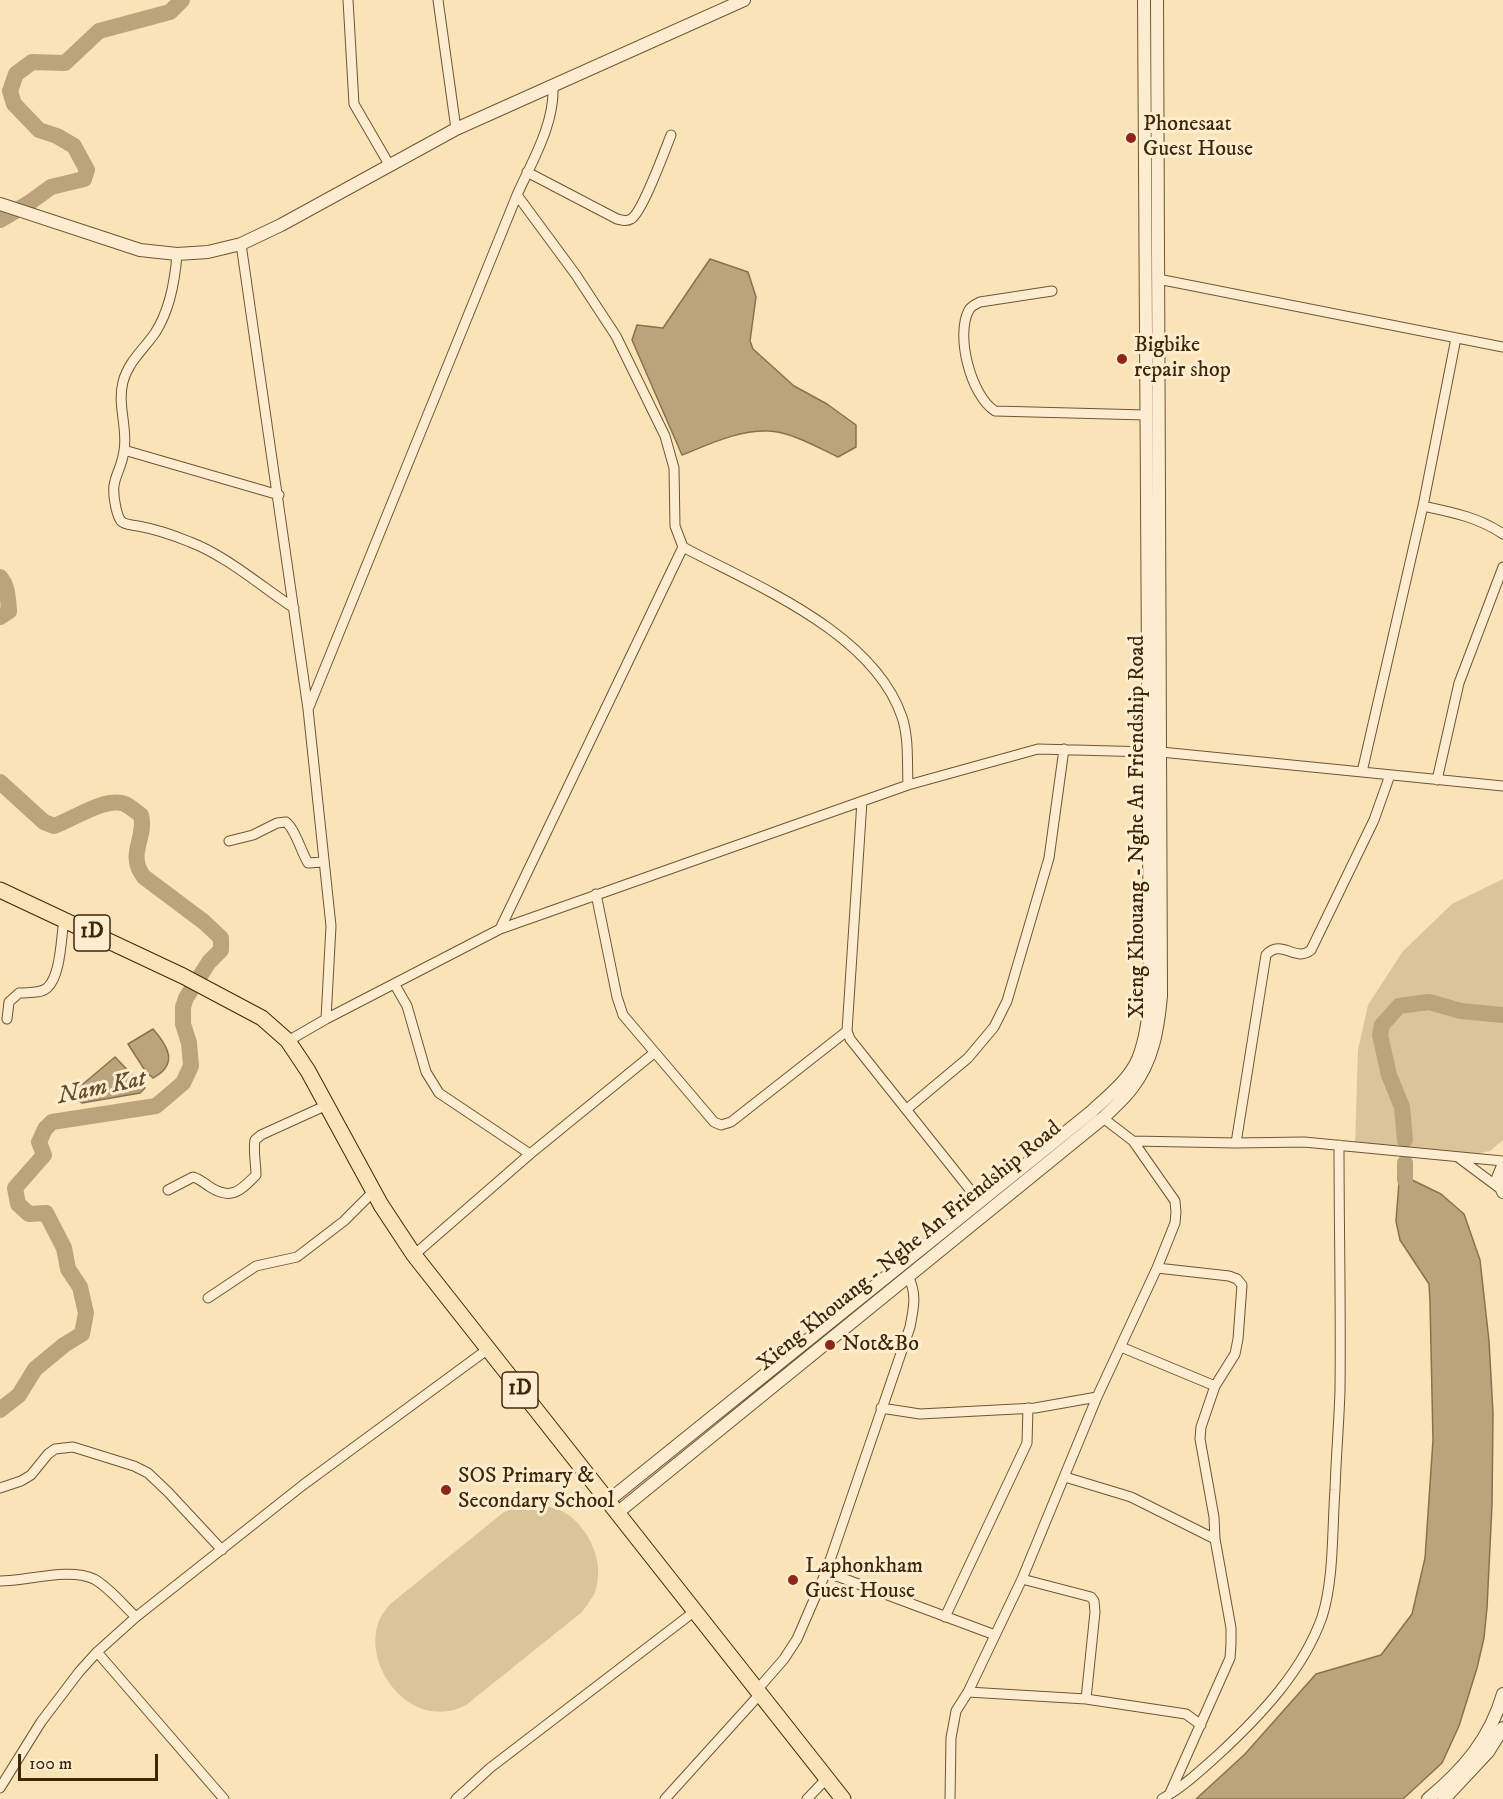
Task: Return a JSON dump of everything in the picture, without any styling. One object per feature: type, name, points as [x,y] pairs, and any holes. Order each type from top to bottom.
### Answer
[{"type":"highway","name":"1D","points":[[0,890],[204,986],[262,1018],[288,1041],[308,1071],[396,1230],[414,1255],[843,1799]]},
{"type":"street","points":[[348,0],[351,94],[354,104],[390,166]]},
{"type":"street","points":[[438,0],[456,129]]},
{"type":"street","points":[[0,204],[140,250],[177,254],[208,252],[242,244],[456,129],[744,0]]},
{"type":"street","name":"Xieng Khouang - Nghe An Friendship Road","points":[[612,1507],[979,1201],[1091,1112],[1123,1080],[1137,1061],[1147,1030],[1150,999],[1155,752],[1157,414],[1144,0]]},
{"type":"street","name":"Xieng Khouang - Nghe An Friendship Road","points":[[612,1507],[908,1275],[1102,1118],[1132,1089],[1148,1062],[1158,1030],[1161,996],[1146,415],[1152,278],[1157,0]]},
{"type":"street","points":[[308,709],[546,128],[552,107],[553,85]]},
{"type":"street","points":[[527,172],[617,219],[626,221],[632,219],[641,206],[671,135]]},
{"type":"street","points":[[517,195],[576,275],[616,336],[665,436],[674,468],[675,526],[683,547],[789,603],[842,637],[880,675],[902,716],[906,732],[908,785]]},
{"type":"street","points":[[242,244],[308,709],[331,926],[326,1019]]},
{"type":"street","points":[[177,254],[175,279],[164,316],[155,332],[129,366],[123,384],[121,403],[124,450],[112,492],[120,520],[126,524],[144,527],[198,544],[294,608]]},
{"type":"street","points":[[1152,278],[1503,347]]},
{"type":"street","points":[[1052,291],[980,302],[970,307],[964,323],[968,365],[976,390],[986,405],[995,411],[1146,415]]},
{"type":"street","points":[[1362,772],[1423,506],[1456,338]]},
{"type":"street","points":[[124,450],[279,495]]},
{"type":"street","points":[[1423,506],[1487,523],[1503,534]]},
{"type":"street","points":[[500,929],[683,547]]},
{"type":"street","points":[[1437,780],[1459,683],[1501,579],[1503,567]]},
{"type":"street","points":[[288,1041],[500,929],[908,785],[1038,749],[1155,752],[1503,786]]},
{"type":"street","points":[[907,1109],[968,1058],[994,1027],[1007,1001],[1049,858],[1064,749]]},
{"type":"street","points":[[1236,1143],[1266,955],[1271,949],[1277,948],[1301,955],[1306,955],[1311,950],[1374,820],[1390,775]]},
{"type":"street","points":[[862,801],[847,1031],[850,1039],[987,1212]]},
{"type":"street","points":[[229,841],[253,835],[277,823],[286,822],[292,826],[299,847],[308,863],[323,862]]},
{"type":"street","points":[[596,894],[616,997],[623,1015],[714,1122],[721,1125],[731,1122],[847,1031]]},
{"type":"street","points":[[7,1019],[9,1002],[19,993],[47,989],[56,974],[64,920]]},
{"type":"street","points":[[395,985],[407,1006],[426,1072],[439,1093],[530,1154]]},
{"type":"street","points":[[414,1255],[530,1154],[654,1053]]},
{"type":"street","points":[[168,1190],[193,1177],[224,1194],[242,1189],[256,1175],[253,1150],[255,1140],[261,1135],[327,1105]]},
{"type":"street","points":[[951,1799],[952,1725],[956,1711],[968,1692],[1022,1579],[1097,1397],[1157,1268],[1175,1223],[1175,1201],[1133,1141],[1102,1118]]},
{"type":"street","points":[[1133,1141],[1304,1142],[1457,1157],[1503,1164],[1498,1178],[1502,1191]]},
{"type":"street","points":[[1165,1797],[1204,1767],[1250,1725],[1288,1679],[1309,1647],[1322,1615],[1329,1582],[1340,1392],[1339,1144]]},
{"type":"street","points":[[1457,1157],[1502,1191]]},
{"type":"street","points":[[208,1298],[256,1266],[297,1257],[344,1221],[374,1191]]},
{"type":"street","points":[[1157,1268],[1229,1276],[1237,1279],[1242,1285],[1235,1354],[1215,1386],[1201,1427],[1200,1439],[1231,1628],[1230,1658],[1201,1725],[1165,1797]]},
{"type":"street","points":[[665,1799],[759,1692],[797,1639],[826,1572],[910,1327],[914,1289],[908,1275]]},
{"type":"street","points":[[1121,1347],[1215,1386]]},
{"type":"street","points":[[0,1788],[41,1722],[97,1652],[136,1617],[303,1485],[488,1349]]},
{"type":"street","points":[[881,1408],[920,1414],[1028,1408],[1097,1397]]},
{"type":"street","points":[[945,1617],[1027,1443],[1028,1408]]},
{"type":"street","points":[[0,1488],[31,1475],[55,1449],[73,1447],[134,1466],[148,1473],[222,1550]]},
{"type":"street","points":[[1065,1477],[1131,1497],[1215,1539]]},
{"type":"street","points":[[826,1572],[995,1635]]},
{"type":"street","points":[[0,1581],[80,1575],[94,1580],[108,1590],[136,1617]]},
{"type":"street","points":[[1022,1579],[1091,1597],[1094,1601],[1095,1612],[1086,1699]]},
{"type":"street","points":[[456,1799],[490,1768],[695,1611]]},
{"type":"street","points":[[97,1652],[224,1799]]},
{"type":"street","points":[[968,1692],[1086,1699],[1186,1714],[1201,1725]]},
{"type":"street","points":[[1428,1799],[1475,1753],[1488,1732],[1503,1694]]},
{"type":"street","points":[[1444,1799],[1488,1752],[1503,1728]]},
{"type":"street","points":[[807,1799],[827,1778]]},
{"type":"shaded area","points":[[1503,879],[1503,1140],[1490,1151],[1457,1157],[1355,1146],[1358,1050],[1368,1005],[1403,951],[1452,904]]},
{"type":"shaded area","points":[[526,1503],[558,1509],[576,1521],[583,1529],[597,1559],[598,1581],[594,1595],[582,1612],[466,1705],[449,1711],[432,1711],[416,1706],[402,1697],[390,1684],[382,1670],[375,1637],[381,1617],[389,1605],[504,1512]]},
{"type":"water","points":[[710,259],[748,272],[756,297],[750,341],[753,349],[794,386],[827,404],[856,425],[856,447],[838,457],[785,434],[757,431],[724,438],[682,455],[632,340],[637,325],[663,328]]},
{"type":"water","points":[[153,1029],[166,1048],[168,1061],[161,1073],[153,1078],[146,1072],[128,1044]]},
{"type":"water","points":[[115,1057],[145,1088],[140,1093],[82,1103],[70,1095]]},
{"type":"water","points":[[1410,1179],[1441,1194],[1464,1214],[1480,1260],[1489,1341],[1493,1413],[1492,1505],[1487,1608],[1484,1638],[1477,1668],[1459,1726],[1442,1763],[1403,1799],[1196,1799],[1245,1754],[1316,1674],[1381,1655],[1412,1614],[1425,1558],[1433,1440],[1429,1284],[1400,1240],[1396,1221],[1399,1182]]},
{"type":"waterway","name":"Nam Kat","points":[[0,220],[51,187],[84,179],[87,170],[74,146],[57,136],[39,130],[14,104],[10,91],[16,74],[32,62],[65,63],[99,31],[170,12],[182,0]]},
{"type":"waterway","name":"Nam Kat","points":[[0,577],[6,589],[9,611],[0,617]]},
{"type":"waterway","name":"Nam Kat","points":[[0,782],[44,822],[54,826],[108,803],[125,804],[141,815],[137,861],[144,877],[204,922],[221,938],[221,950],[209,962],[186,998],[183,1007],[183,1024],[189,1043],[191,1066],[183,1083],[156,1106],[52,1122],[45,1129],[39,1142],[44,1155],[15,1188],[18,1204],[29,1214],[46,1213],[64,1248],[68,1269],[80,1287],[86,1313],[82,1334],[64,1345],[35,1369],[19,1395],[0,1410]]},
{"type":"waterway","points":[[1405,1140],[1402,1107],[1389,1075],[1380,1035],[1382,1025],[1399,1006],[1429,1002],[1461,1011],[1503,1015]]},
{"type":"waterway","points":[[1405,1163],[1405,1180]]},
{"type":"place","name":"Phonesaat Guest House","points":[[1131,138]]},
{"type":"place","name":"Bigbike repair shop","points":[[1122,359]]},
{"type":"place","name":"Not&Bo","points":[[830,1345]]},
{"type":"place","name":"SOS Primary & Secondary School","points":[[446,1490]]},
{"type":"place","name":"Laphonkham Guest House","points":[[793,1580]]}]
